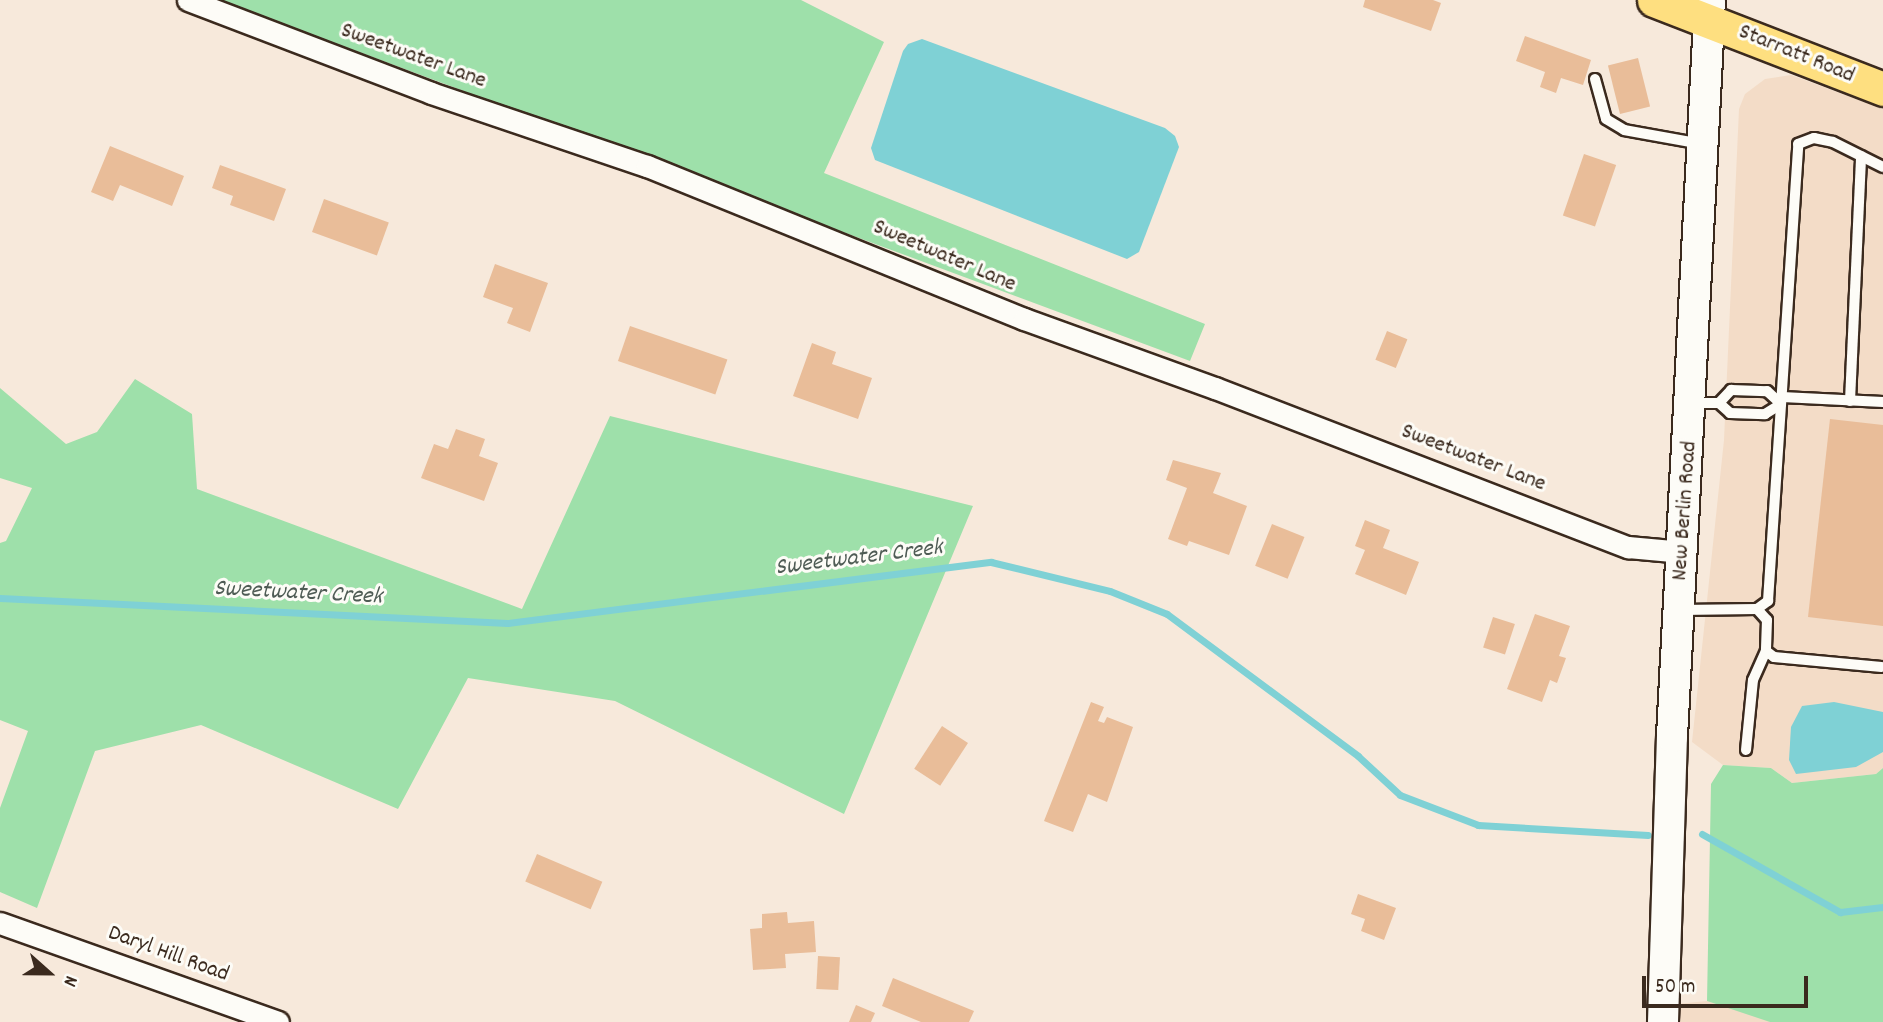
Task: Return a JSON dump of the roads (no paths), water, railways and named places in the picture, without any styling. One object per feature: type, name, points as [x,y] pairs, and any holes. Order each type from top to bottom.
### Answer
[{"type":"main road","name":"Starratt Road","points":[[1654,0],[1710,10],[1883,89]]},
{"type":"street","name":"Sweetwater Lane","points":[[188,0],[431,93],[647,166],[1024,319],[1629,547],[1683,552]]},
{"type":"street","name":"New Berlin Road","points":[[1663,1022],[1679,610],[1683,552],[1705,403],[1705,145],[1710,10]]},
{"type":"street","name":"Daryl Hill Road","points":[[0,923],[278,1022]]},
{"type":"lane","points":[[1595,79],[1606,119],[1624,130],[1705,145]]},
{"type":"lane","points":[[1679,610],[1756,609],[1768,601],[1798,144],[1814,138],[1833,142],[1883,167]]},
{"type":"lane","points":[[1850,401],[1861,156]]},
{"type":"lane","points":[[1705,403],[1731,390],[1767,391],[1781,400],[1883,402]]},
{"type":"lane","points":[[1705,403],[1730,413],[1765,414],[1781,400]]},
{"type":"lane","points":[[1746,750],[1753,680],[1766,651],[1767,620],[1756,609]]},
{"type":"lane","points":[[1766,651],[1774,657],[1882,667]]},
{"type":"water","points":[[922,39],[1165,128],[1175,136],[1179,147],[1139,252],[1127,259],[875,160],[871,148],[903,51],[908,44]]},
{"type":"water","points":[[1834,702],[1883,712],[1883,752],[1856,767],[1796,774],[1789,760],[1791,727],[1802,706]]},
{"type":"waterway","name":"Sweetwater Creek","points":[[0,598],[507,623],[991,562],[1110,591],[1167,614],[1358,756],[1400,795],[1478,825],[1648,835]]},
{"type":"waterway","name":"Sweetwater Creek","points":[[1702,834],[1840,912],[1883,907]]}]
